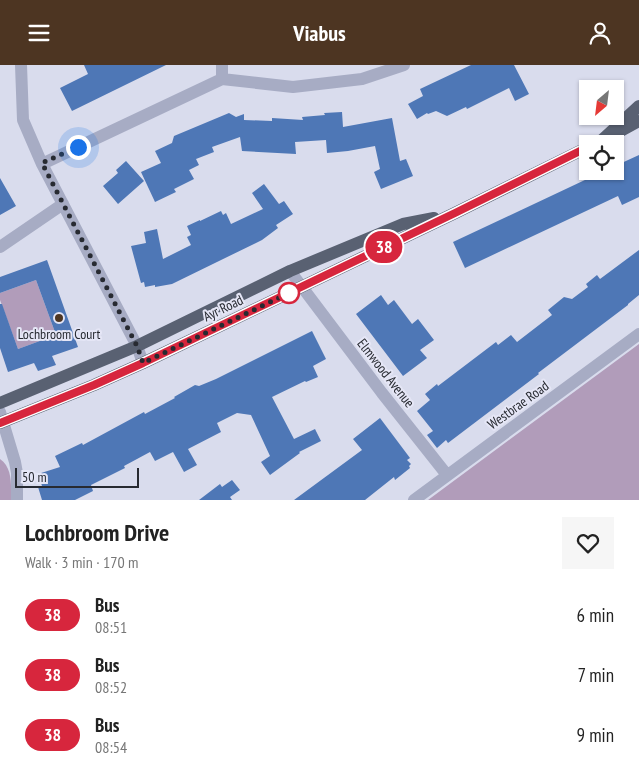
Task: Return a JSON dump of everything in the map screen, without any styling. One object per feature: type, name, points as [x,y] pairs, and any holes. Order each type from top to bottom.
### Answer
[{"type":"main road","points":[[607,135],[639,106]]},
{"type":"main road","points":[[612,135],[639,121]]},
{"type":"main road","name":"Ayr Road","points":[[1,419],[94,385],[143,363],[579,151]]},
{"type":"main road","name":"Ayr Road","points":[[0,403],[137,346],[290,271],[404,224],[455,213]]},
{"type":"street","points":[[21,65],[23,121],[42,163],[137,346],[143,363]]},
{"type":"street","points":[[222,65],[222,79]]},
{"type":"street","points":[[42,163],[222,79],[293,87],[362,79],[404,65]]},
{"type":"street","points":[[0,247],[63,204]]},
{"type":"street","name":"Elmwood Avenue","points":[[290,271],[376,386],[447,475]]},
{"type":"street","name":"Westbrae Road","points":[[414,500],[639,334]]},
{"type":"street","points":[[1,419],[15,462],[17,500]]},
{"type":"shaded area","points":[[36,280],[56,335],[18,349],[0,300],[0,293]]},
{"type":"shaded area","points":[[639,344],[639,500],[428,500]]},
{"type":"shaded area","points":[[0,459],[9,472],[11,500],[0,500]]},
{"type":"building","points":[[84,65],[166,65],[72,111],[60,88],[88,74]]},
{"type":"building","points":[[471,65],[514,65],[529,94],[515,101],[509,88],[467,109],[466,107],[447,116],[436,111],[427,113],[417,119],[408,104],[423,96],[420,89]]},
{"type":"building","points":[[342,112],[343,127],[392,118],[400,161],[406,159],[413,176],[381,189],[374,172],[380,169],[375,146],[327,153],[326,140],[295,142],[296,154],[242,151],[240,137],[212,147],[214,152],[196,159],[199,165],[189,170],[194,179],[174,189],[176,192],[155,202],[141,172],[161,163],[155,151],[172,143],[174,136],[229,113],[236,117],[244,114],[244,120],[272,121],[272,118],[303,120],[302,117]]},
{"type":"building","points":[[639,155],[639,197],[622,205],[618,196],[465,268],[453,242],[585,180],[624,180],[624,162]]},
{"type":"building","points":[[126,161],[144,181],[118,204],[103,186],[118,173],[116,170]]},
{"type":"building","points":[[0,178],[16,206],[0,215]]},
{"type":"building","points":[[264,184],[279,204],[284,201],[293,214],[276,225],[278,228],[262,240],[172,284],[145,287],[144,282],[141,283],[131,246],[146,243],[144,232],[157,229],[163,259],[191,245],[187,237],[191,235],[187,226],[221,211],[223,215],[226,213],[231,224],[263,209],[252,193]]},
{"type":"building","points":[[639,250],[639,295],[448,443],[446,440],[437,448],[427,435],[433,431],[417,411],[430,400],[425,394],[496,342],[498,345],[511,335],[517,342],[552,315],[548,310],[564,297],[572,299],[588,287],[586,284],[597,275],[600,279]]},
{"type":"building","name":"Lochbroom Court","points":[[47,260],[78,347],[52,356],[56,365],[38,371],[34,363],[8,372],[0,348],[0,304],[2,304],[18,349],[56,335],[36,280],[0,293],[0,277]]},
{"type":"building","points":[[381,295],[388,305],[394,300],[412,324],[418,319],[434,340],[420,350],[427,358],[403,376],[356,314]]},
{"type":"building","points":[[312,331],[326,359],[313,366],[318,377],[305,381],[272,397],[294,439],[315,429],[321,441],[299,452],[270,475],[261,462],[270,456],[251,415],[237,413],[217,423],[221,432],[188,449],[197,465],[184,472],[173,452],[155,461],[150,452],[124,466],[125,468],[91,485],[93,491],[75,500],[42,500],[38,487],[42,486],[38,474],[60,467],[55,456],[82,443],[83,445],[144,412],[145,414],[195,385],[199,386],[216,379]]},
{"type":"building","points":[[380,418],[410,458],[407,460],[411,464],[410,468],[395,480],[394,477],[365,500],[294,500],[362,450],[353,439]]},
{"type":"building","points":[[232,480],[240,490],[230,497],[232,500],[199,500],[220,484],[222,487]]},
{"type":"bus line","name":"38","points":[[0,423],[143,363],[579,151]]},
{"type":"place","name":"Lochbroom Court","points":[[59,318]]},
{"type":"route","points":[[78,147],[42,163],[137,346],[143,363],[289,293]]}]
